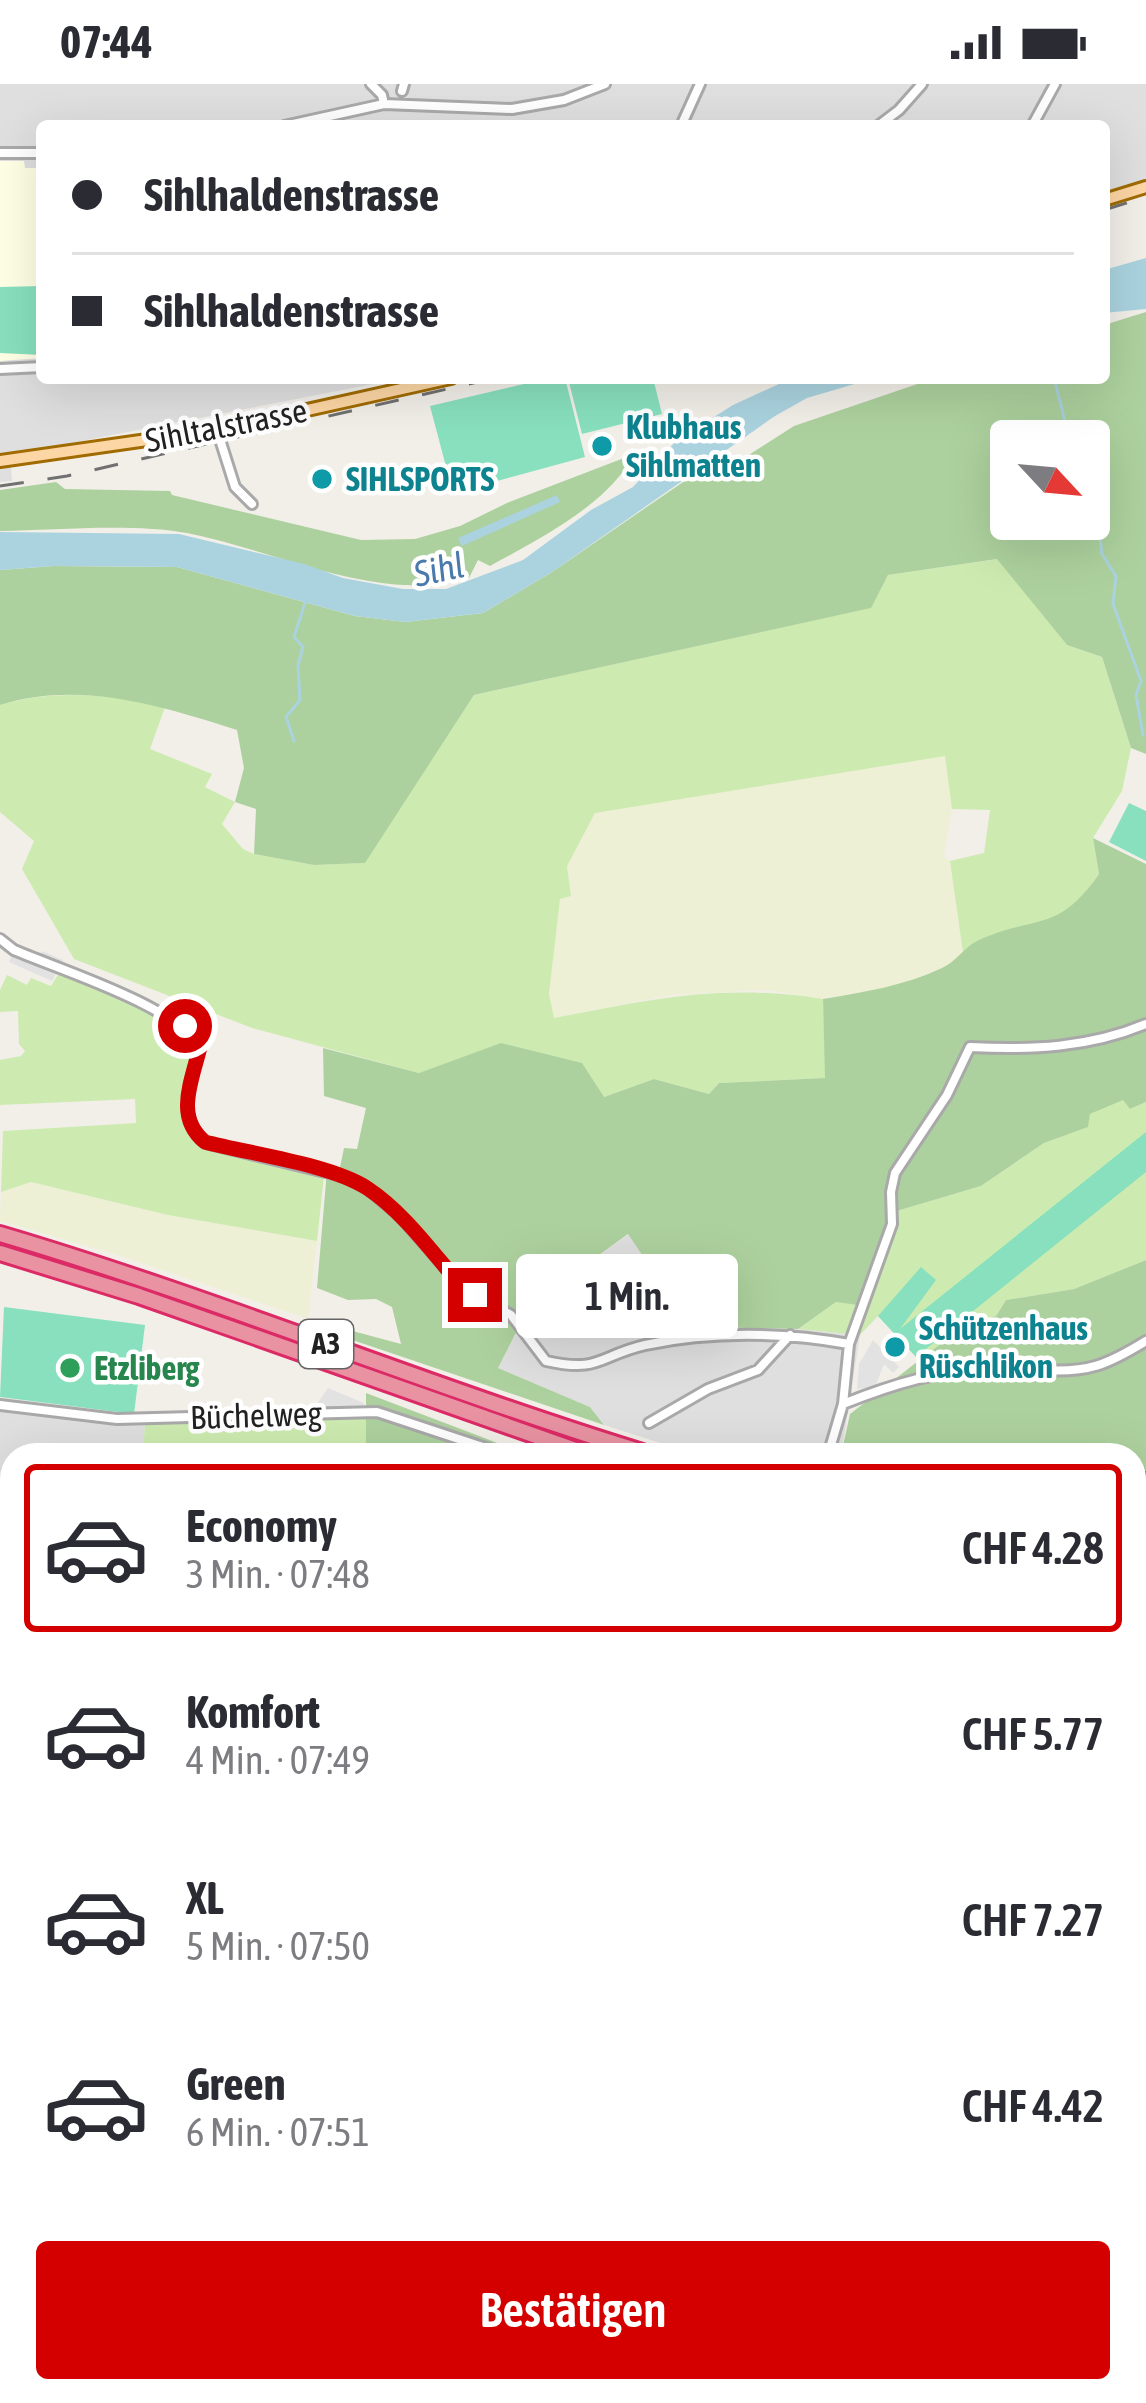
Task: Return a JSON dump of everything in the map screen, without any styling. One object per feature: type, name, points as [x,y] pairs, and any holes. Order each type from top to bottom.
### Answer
[{"type":"highway","name":"A3","points":[[0,1234],[157,1283],[440,1386],[615,1443]]},
{"type":"highway","name":"A3","points":[[0,1253],[139,1296],[556,1443]]},
{"type":"main road","points":[[1110,198],[1146,187]]},
{"type":"main road","name":"Sihltalstrasse","points":[[0,461],[218,430],[424,384]]},
{"type":"street","points":[[371,84],[384,104]]},
{"type":"street","points":[[311,120],[384,104],[512,110],[564,100],[605,84]]},
{"type":"street","points":[[684,120],[700,84]]},
{"type":"street","points":[[886,120],[922,84]]},
{"type":"street","points":[[1035,120],[1054,84]]},
{"type":"street","points":[[0,153],[36,153]]},
{"type":"street","points":[[0,369],[36,367]]},
{"type":"street","points":[[218,430],[236,487],[251,504]]},
{"type":"street","points":[[0,939],[14,950],[185,1026],[200,1047],[186,1109],[193,1132],[205,1142],[346,1177],[369,1190],[400,1216],[464,1289],[511,1315],[546,1361],[579,1368],[642,1346],[711,1336],[791,1333],[850,1344]]},
{"type":"street","points":[[832,1443],[843,1405],[850,1344],[892,1224],[895,1173],[946,1095],[970,1047],[1052,1048],[1115,1037],[1146,1024]]},
{"type":"street","points":[[649,1423],[708,1389],[758,1370],[791,1333]]},
{"type":"street","points":[[843,1405],[909,1378],[982,1368],[1085,1371],[1113,1362],[1146,1341]]},
{"type":"street","name":"Büchelweg","points":[[0,1405],[117,1420],[377,1412],[471,1443]]},
{"type":"shaded area","points":[[0,84],[1146,84],[1146,179],[1110,190],[1110,120],[36,120],[36,384],[373,384],[10,455],[12,481],[0,482]]},
{"type":"shaded area","points":[[0,161],[24,161],[25,168],[36,168],[36,358],[0,361]]},
{"type":"shaded area","points":[[945,755],[952,809],[944,857],[950,861],[963,953],[948,966],[899,986],[823,999],[765,990],[672,995],[553,1018],[549,994],[560,899],[571,896],[567,866],[595,812]]},
{"type":"shaded area","points":[[14,950],[38,960],[42,951],[63,960],[52,981],[9,962]]},
{"type":"shaded area","points":[[31,1182],[168,1215],[317,1241],[308,1319],[0,1221],[1,1192]]},
{"type":"shaded area","points":[[629,1234],[692,1327],[860,1335],[843,1443],[660,1443],[604,1425],[590,1407],[498,1368],[530,1305]]},
{"type":"shaded area","points":[[873,1340],[899,1367],[893,1373],[884,1364],[875,1387],[857,1389],[859,1364]]},
{"type":"shaded area","points":[[328,1388],[364,1403],[365,1412],[311,1413]]},
{"type":"shaded area","points":[[0,1409],[145,1422],[144,1443],[0,1443]]},
{"type":"green space","points":[[36,286],[36,355],[0,353],[0,287]]},
{"type":"green space","points":[[1146,312],[1146,754],[1131,748],[1102,657],[1067,645],[997,559],[888,575],[871,608],[474,695],[365,863],[314,865],[254,854],[256,809],[235,802],[244,768],[237,730],[120,699],[60,695],[0,705],[0,570],[177,567],[355,616],[405,622],[483,613],[552,572],[721,456],[736,463],[794,426],[917,384],[1110,384],[1110,323]]},
{"type":"green space","points":[[524,384],[567,384],[585,457],[453,493],[430,406]]},
{"type":"green space","points":[[570,384],[654,384],[662,414],[582,434]]},
{"type":"green space","points":[[624,458],[627,466],[614,482],[565,523],[490,566],[478,560],[469,578],[437,583],[404,585],[351,578],[166,530],[0,531],[0,490],[56,482],[65,489],[170,491],[361,540],[415,539],[460,526]]},
{"type":"green space","points":[[998,559],[1067,645],[1102,657],[1131,748],[1122,791],[1093,838],[1099,874],[1066,912],[994,935],[963,953],[950,861],[984,853],[990,810],[952,809],[945,756],[595,813],[567,866],[571,896],[560,899],[549,994],[554,1018],[719,993],[823,999],[826,1078],[719,1083],[709,1094],[654,1079],[604,1097],[501,1044],[419,1073],[252,1028],[74,959],[22,869],[34,841],[0,812],[0,705],[61,695],[125,699],[165,707],[150,749],[212,774],[205,787],[235,802],[222,824],[243,849],[314,865],[364,863],[474,695],[870,608],[888,575]]},
{"type":"green space","points":[[1129,803],[1146,811],[1146,861],[1109,842]]},
{"type":"green space","points":[[1093,838],[1146,864],[1146,1102],[1130,1109],[1123,1100],[1090,1114],[1088,1127],[1044,1143],[981,1186],[890,1213],[858,1305],[836,1302],[798,1329],[691,1327],[628,1234],[530,1305],[498,1368],[590,1407],[604,1425],[305,1324],[308,1319],[401,1344],[392,1307],[376,1299],[348,1300],[317,1288],[327,1170],[339,1172],[344,1148],[357,1149],[366,1108],[324,1096],[323,1048],[419,1073],[501,1043],[582,1063],[604,1097],[654,1079],[709,1094],[719,1083],[825,1078],[823,999],[913,979],[947,965],[979,940],[1058,914],[1099,874]]},
{"type":"green space","points":[[59,973],[132,1000],[184,1030],[196,1053],[184,1105],[190,1132],[204,1145],[324,1176],[317,1241],[168,1215],[31,1182],[1,1192],[3,1131],[136,1123],[135,1099],[0,1105],[0,1060],[25,1051],[19,1044],[18,1011],[0,1012],[0,990],[7,975],[27,985],[31,978],[51,986]]},
{"type":"green space","points":[[1123,1099],[1130,1109],[1146,1102],[1146,1260],[1074,1289],[1006,1300],[996,1316],[962,1327],[919,1360],[878,1316],[860,1335],[798,1329],[836,1302],[858,1304],[890,1213],[981,1186],[1044,1143],[1087,1127],[1090,1114]]},
{"type":"green space","points":[[1146,1132],[1146,1172],[916,1357],[878,1316],[921,1267],[936,1280],[900,1329]]},
{"type":"green space","points":[[1146,1260],[1146,1443],[844,1443],[850,1414],[962,1327],[996,1316],[1006,1300],[1074,1289]]},
{"type":"green space","name":"Etzliberg","points":[[4,1307],[145,1325],[134,1414],[0,1397]]},
{"type":"green space","points":[[366,1393],[497,1443],[366,1443]]},
{"type":"green space","points":[[366,1415],[366,1443],[144,1443],[145,1422]]},
{"type":"water","points":[[1146,258],[1146,309],[1110,312],[1110,268]]},
{"type":"water","points":[[779,384],[855,384],[807,398],[775,416],[552,572],[483,613],[405,622],[355,616],[177,567],[0,570],[0,532],[179,534],[343,578],[403,589],[446,589],[523,560],[591,510],[633,487],[676,441],[733,405]]},
{"type":"water","points":[[557,495],[560,502],[462,546],[458,538]]},
{"type":"waterway","points":[[1056,384],[1065,420]]},
{"type":"waterway","points":[[1100,540],[1102,554],[1116,576],[1113,604],[1141,681],[1136,695],[1143,735]]},
{"type":"waterway","points":[[294,741],[286,717],[300,700],[298,665],[303,647],[294,637],[306,600]]},
{"type":"railway","points":[[1110,208],[1146,197]]},
{"type":"railway","points":[[0,486],[67,476],[469,384]]},
{"type":"place","name":"Klubhaus Sihlmatten","points":[[602,446]]},
{"type":"place","name":"SIHLSPORTS","points":[[322,479]]},
{"type":"place","name":"Schützenhaus Rüschlikon","points":[[895,1347]]},
{"type":"place","name":"Etzliberg","points":[[70,1368]]},
{"type":"route","points":[[185,1026],[200,1047],[186,1109],[193,1132],[205,1142],[346,1177],[369,1190],[475,1295]]},
{"type":"water label","name":"Sihl","points":[[439,569]]}]
